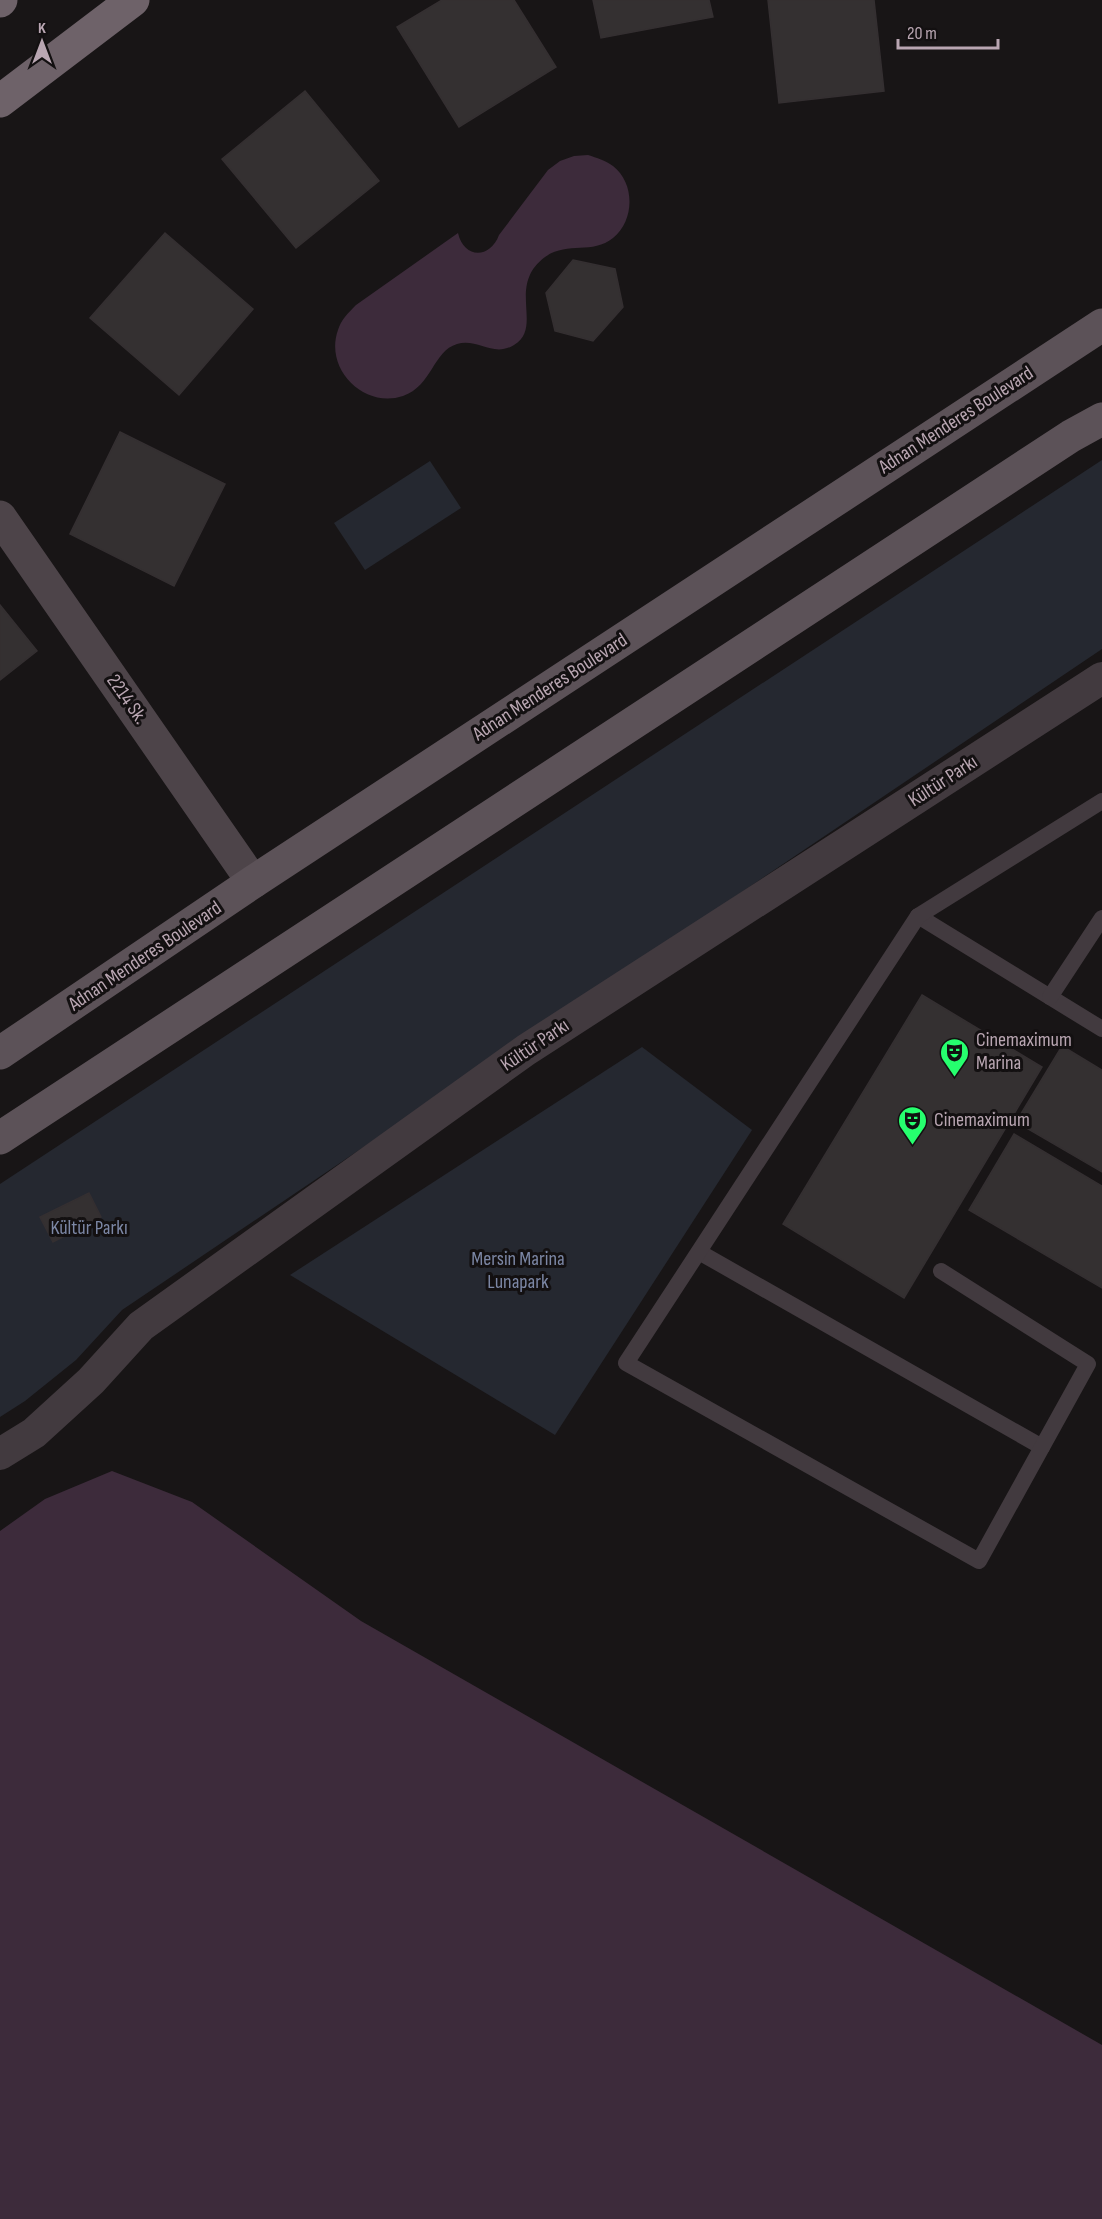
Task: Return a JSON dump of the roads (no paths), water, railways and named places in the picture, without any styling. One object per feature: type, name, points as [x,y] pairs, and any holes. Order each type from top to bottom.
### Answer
[{"type":"highway","points":[[0,101],[133,0]]},
{"type":"main road","name":"Adnan Menderes Boulevard","points":[[0,1053],[254,882],[1102,325]]},
{"type":"main road","points":[[0,1138],[1071,436],[1102,419]]},
{"type":"street","name":"2214 Sk.","points":[[0,517],[254,882]]},
{"type":"street","name":"Kültür Parkı","points":[[0,1454],[34,1433],[91,1381],[141,1326],[526,1050],[1102,678]]},
{"type":"lane","points":[[940,1271],[1088,1364],[979,1561],[626,1363],[918,916],[1102,801]]},
{"type":"lane","points":[[918,916],[1102,1029]]},
{"type":"lane","points":[[1050,997],[1102,918]]},
{"type":"lane","points":[[699,1252],[1042,1447]]},
{"type":"place","name":"Cinemaximum Marina","points":[[955,1078]]},
{"type":"place","name":"Cinemaximum","points":[[913,1146]]},
{"type":"park label","name":"Mersin Marina Lunapark","points":[[518,1270]]}]
